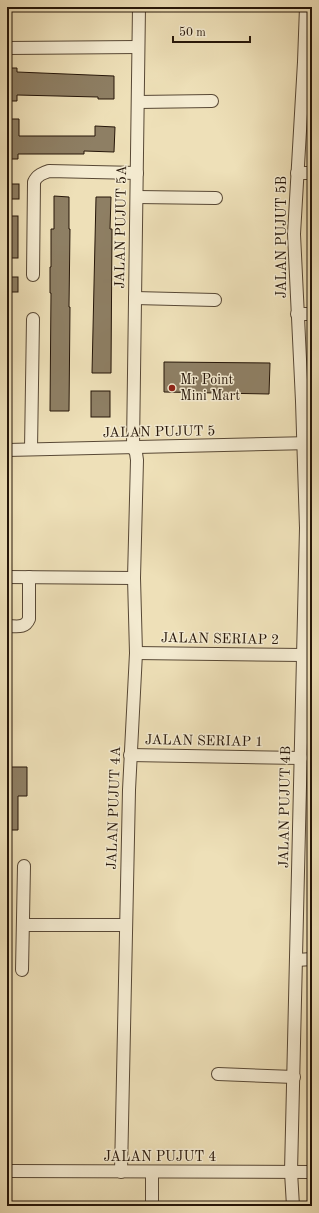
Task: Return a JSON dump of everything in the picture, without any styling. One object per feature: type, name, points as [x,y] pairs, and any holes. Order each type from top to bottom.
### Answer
[{"type":"street","name":"JALAN PUJUT 5A","points":[[133,447],[139,7]]},
{"type":"street","name":"JALAN PUJUT 5B","points":[[306,7],[308,62],[297,173],[294,234],[297,314],[308,444]]},
{"type":"street","points":[[7,48],[138,47]]},
{"type":"street","points":[[138,102],[212,101]]},
{"type":"street","points":[[33,275],[35,178],[49,171],[137,173]]},
{"type":"street","points":[[297,173],[312,173]]},
{"type":"street","points":[[137,197],[216,198]]},
{"type":"street","points":[[135,298],[215,300]]},
{"type":"street","points":[[297,314],[312,314]]},
{"type":"street","points":[[31,449],[33,319]]},
{"type":"street","name":"JALAN PUJUT 5","points":[[7,450],[308,444]]},
{"type":"street","name":"JALAN PUJUT 4B","points":[[293,1206],[291,1172],[301,758],[307,744],[303,655],[308,637],[308,444]]},
{"type":"street","name":"JALAN PUJUT 4A","points":[[121,1172],[130,756],[136,653],[134,578],[137,460],[133,447]]},
{"type":"street","points":[[7,577],[134,578]]},
{"type":"street","points":[[7,626],[24,626],[27,624],[29,619],[29,577]]},
{"type":"street","name":"JALAN SERIAP 2","points":[[136,653],[303,655]]},
{"type":"street","name":"JALAN SERIAP 1","points":[[130,756],[301,758]]},
{"type":"street","points":[[22,970],[24,866]]},
{"type":"street","points":[[23,925],[126,925]]},
{"type":"street","points":[[297,960],[312,959]]},
{"type":"street","points":[[218,1074],[294,1077]]},
{"type":"street","name":"JALAN PUJUT 4","points":[[7,1171],[312,1172]]},
{"type":"street","points":[[152,1172],[152,1206]]},
{"type":"building","points":[[7,68],[17,68],[17,72],[114,76],[114,99],[98,99],[98,97],[17,95],[17,101],[7,101]]},
{"type":"building","points":[[7,119],[19,119],[19,136],[95,136],[95,126],[115,127],[114,152],[84,151],[84,154],[18,154],[18,159],[7,159]]},
{"type":"building","points":[[7,184],[19,184],[19,199],[7,199]]},
{"type":"building","points":[[54,196],[69,197],[69,411],[50,411],[50,267],[51,229],[54,229]]},
{"type":"building","points":[[96,197],[111,197],[111,373],[92,373]]},
{"type":"building","points":[[7,216],[18,216],[18,258],[7,258]]},
{"type":"building","points":[[7,277],[18,277],[18,292],[7,292]]},
{"type":"building","points":[[164,362],[270,363],[269,394],[164,392]]},
{"type":"building","points":[[91,391],[110,391],[110,417],[91,417]]},
{"type":"building","points":[[7,767],[27,767],[27,796],[18,796],[18,830],[7,830]]},
{"type":"place","name":"Mr Point Mini Mart","points":[[172,388]]}]
